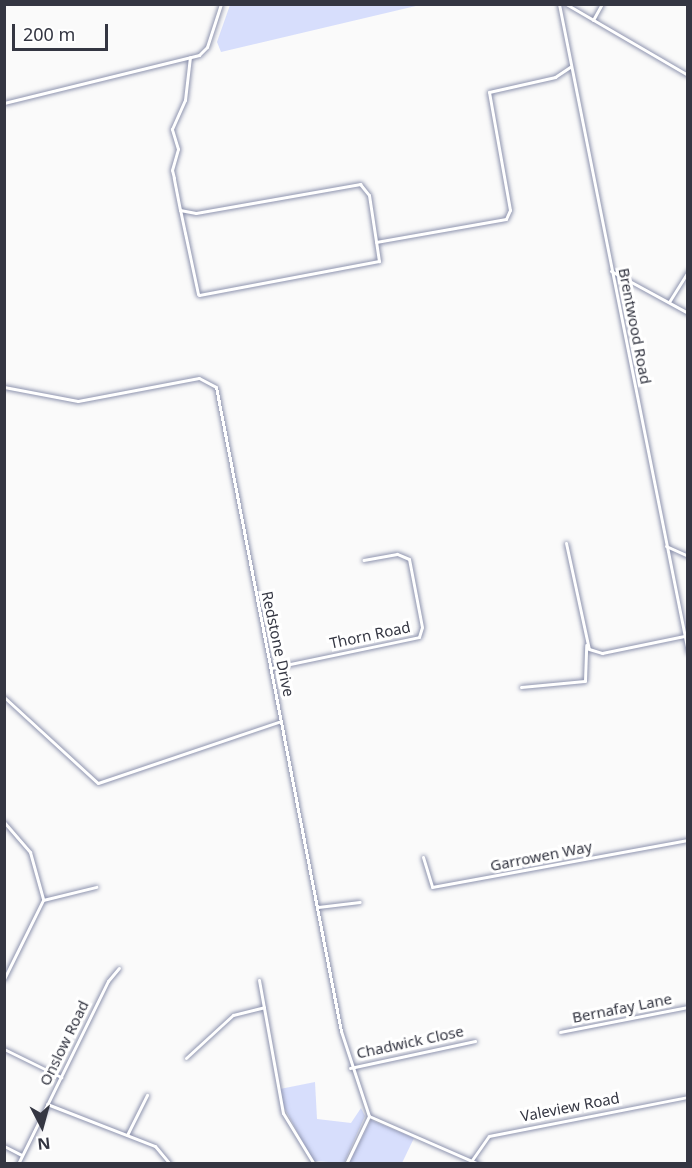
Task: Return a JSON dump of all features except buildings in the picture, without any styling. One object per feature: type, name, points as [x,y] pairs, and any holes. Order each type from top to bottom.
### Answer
[{"type":"street","points":[[4,103],[190,57],[207,47],[221,4]]},
{"type":"street","name":"Brentwood Road","points":[[559,4],[687,652]]},
{"type":"street","points":[[566,4],[687,75]]},
{"type":"street","points":[[593,20],[602,4]]},
{"type":"street","points":[[180,210],[196,213],[360,184],[369,195],[376,242],[375,266],[200,296],[180,210],[172,129],[185,100],[190,57]]},
{"type":"street","points":[[562,74],[571,67]]},
{"type":"street","points":[[376,242],[506,219],[510,210],[488,94],[495,87],[562,74],[572,75]]},
{"type":"street","points":[[611,271],[687,313]]},
{"type":"street","points":[[669,302],[687,271]]},
{"type":"street","name":"Redstone Drive","points":[[4,387],[78,401],[199,378],[213,383],[351,1068],[369,1116]]},
{"type":"street","points":[[521,687],[585,681],[586,644],[566,543]]},
{"type":"street","points":[[666,546],[687,556]]},
{"type":"street","name":"Thorn Road","points":[[271,668],[419,637],[422,627],[409,558],[397,554],[364,560]]},
{"type":"street","points":[[586,644],[602,653],[684,636]]},
{"type":"street","points":[[4,697],[98,783],[281,721]]},
{"type":"street","points":[[4,822],[30,852],[43,900],[4,979]]},
{"type":"street","name":"Garrowen Way","points":[[423,857],[432,887],[687,840]]},
{"type":"street","points":[[43,900],[96,887]]},
{"type":"street","points":[[318,907],[360,902]]},
{"type":"street","name":"Onslow Road","points":[[18,1164],[119,968]]},
{"type":"street","points":[[259,980],[284,1113],[314,1164]]},
{"type":"street","points":[[186,1058],[233,1015],[264,1007]]},
{"type":"street","name":"Bernafay Lane","points":[[560,1032],[687,1007]]},
{"type":"street","name":"Chadwick Close","points":[[351,1068],[475,1041]]},
{"type":"street","points":[[4,1050],[61,1077]]},
{"type":"street","points":[[127,1135],[147,1095]]},
{"type":"street","name":"Valeview Road","points":[[472,1160],[480,1142],[489,1136],[687,1097]]},
{"type":"street","points":[[47,1104],[155,1146],[170,1164]]},
{"type":"street","points":[[346,1164],[369,1116],[479,1164]]},
{"type":"street","points":[[4,1146],[22,1155]]},
{"type":"shaded area","points":[[230,4],[420,5],[221,52],[217,42]]},
{"type":"shaded area","points":[[315,1082],[317,1119],[351,1123],[361,1108],[365,1116],[344,1163],[313,1161],[284,1107],[280,1089]]},
{"type":"shaded area","points":[[371,1120],[414,1138],[402,1163],[349,1163]]}]
